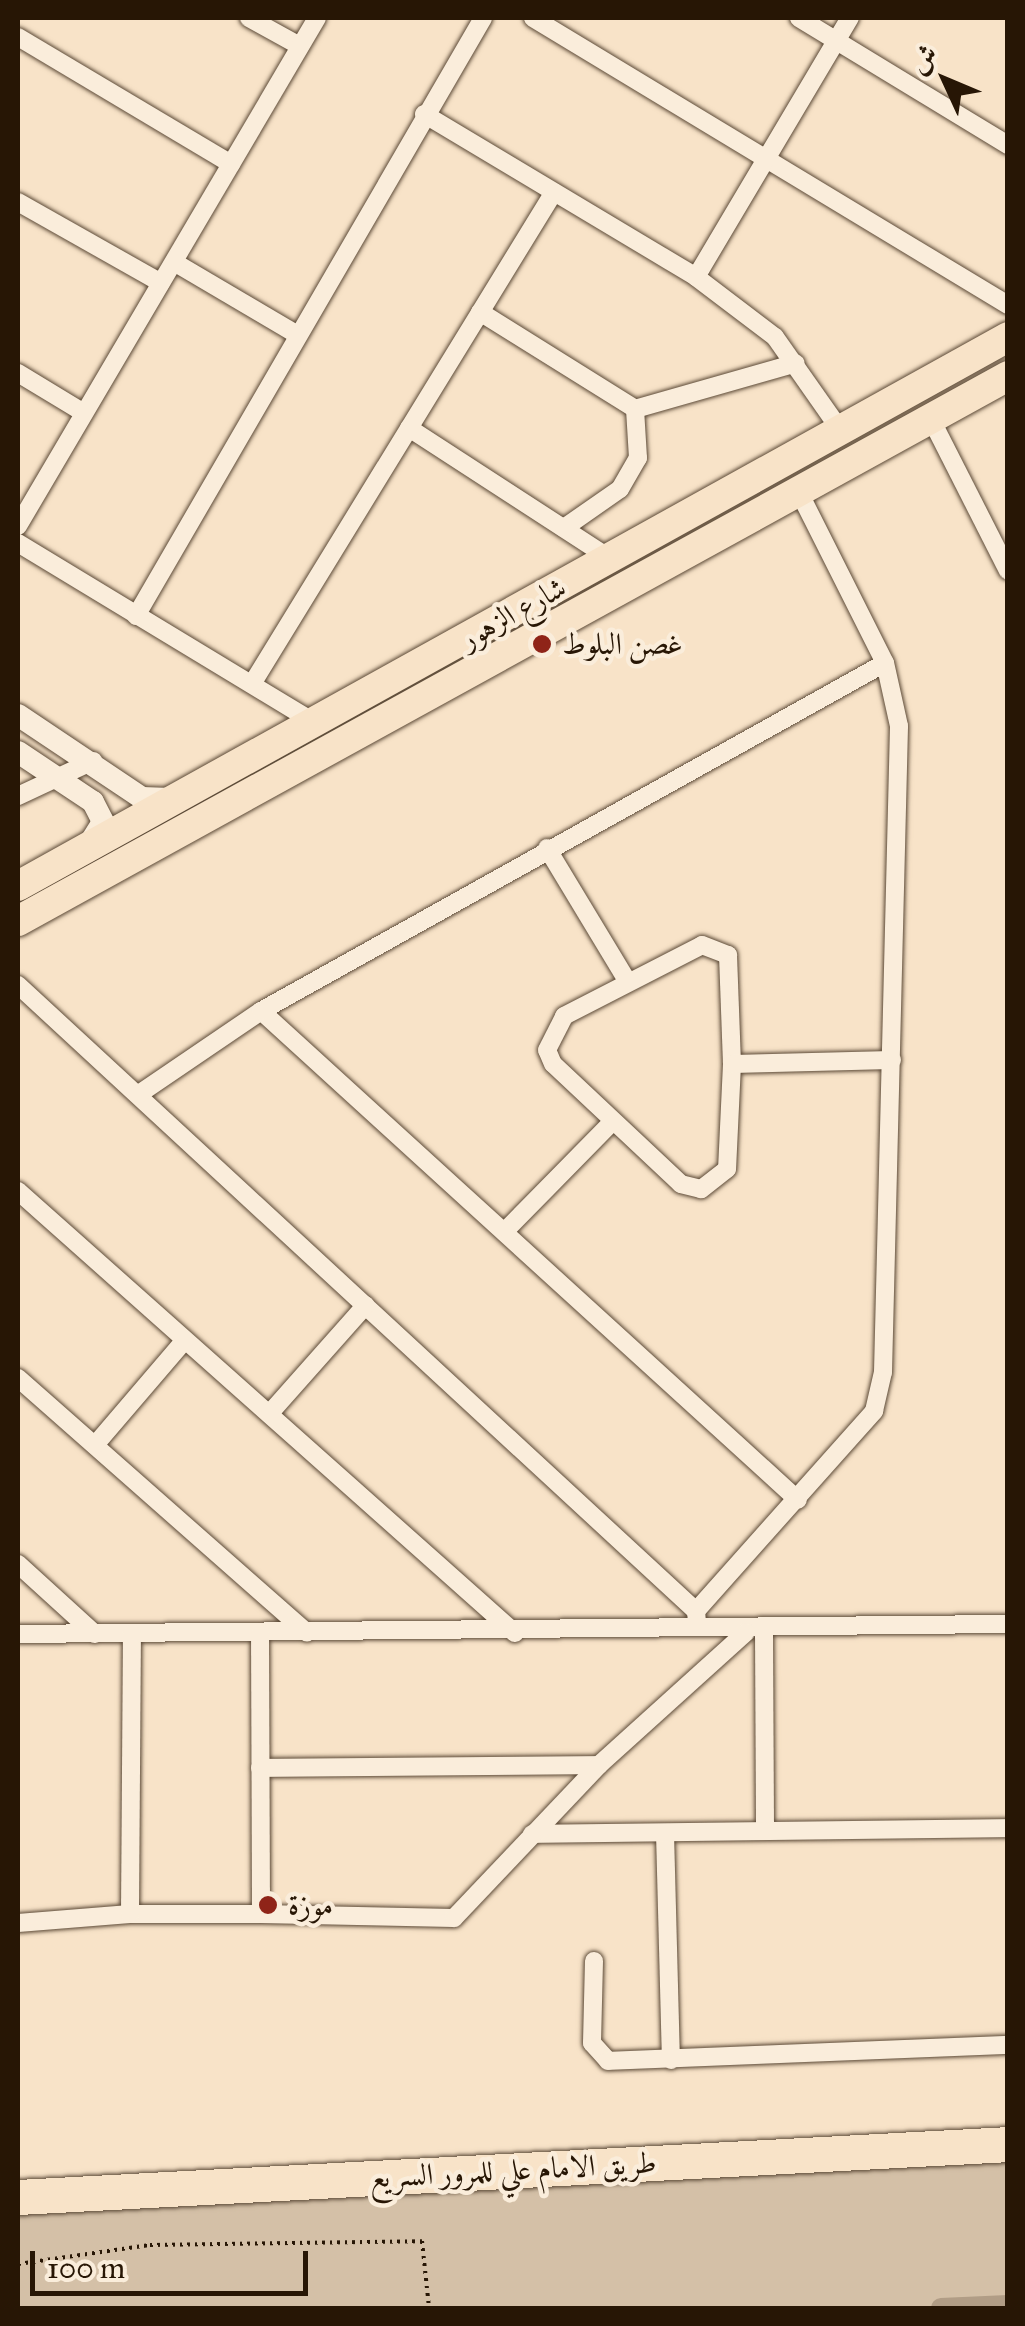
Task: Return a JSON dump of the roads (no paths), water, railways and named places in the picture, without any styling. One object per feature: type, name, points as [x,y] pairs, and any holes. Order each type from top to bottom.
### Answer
[{"type":"highway","name":"طريق الامام علي للمرور السريع","points":[[18,2197],[1008,2144]]},
{"type":"main road","name":"شارع الزهور","points":[[18,886],[1008,337]]},
{"type":"main road","name":"شارع الزهور","points":[[18,921],[1008,376]]},
{"type":"street","points":[[248,18],[300,46]]},
{"type":"street","points":[[18,526],[318,18]]},
{"type":"street","points":[[136,616],[482,18]]},
{"type":"street","points":[[533,18],[1008,305]]},
{"type":"street","points":[[799,18],[1008,146]]},
{"type":"street","points":[[696,277],[850,18]]},
{"type":"street","points":[[18,37],[231,164]]},
{"type":"street","points":[[424,114],[696,277],[775,336],[841,431]]},
{"type":"street","points":[[252,684],[554,192]]},
{"type":"street","points":[[18,202],[161,283]]},
{"type":"street","points":[[174,262],[298,335]]},
{"type":"street","points":[[480,312],[636,409],[796,362]]},
{"type":"street","points":[[18,373],[84,412]]},
{"type":"street","points":[[564,528],[620,489],[638,458],[636,409]]},
{"type":"street","points":[[930,419],[1008,571]]},
{"type":"street","points":[[409,428],[611,559]]},
{"type":"street","points":[[696,1611],[874,1411],[883,1372],[898,726],[885,663],[798,490]]},
{"type":"street","points":[[18,543],[315,723]]},
{"type":"street","points":[[140,1094],[261,1012],[547,848],[885,663]]},
{"type":"street","points":[[18,714],[152,802],[184,794]]},
{"type":"street","points":[[18,752],[93,802],[103,822],[80,852]]},
{"type":"street","points":[[18,796],[93,762]]},
{"type":"street","points":[[547,848],[626,979]]},
{"type":"street","points":[[702,945],[723,948],[732,1064],[727,1170],[712,1187],[682,1184],[613,1121],[548,1050],[564,1016],[626,979],[702,945]]},
{"type":"street","points":[[18,986],[140,1094],[696,1611],[698,1631]]},
{"type":"street","points":[[261,1012],[506,1229],[798,1500]]},
{"type":"street","points":[[732,1064],[892,1060]]},
{"type":"street","points":[[506,1229],[613,1121]]},
{"type":"street","points":[[18,1191],[514,1633]]},
{"type":"street","points":[[270,1413],[366,1305]]},
{"type":"street","points":[[95,1444],[184,1340]]},
{"type":"street","points":[[18,1378],[307,1632]]},
{"type":"street","points":[[18,1564],[95,1634]]},
{"type":"street","points":[[18,1634],[755,1632],[1008,1624]]},
{"type":"street","points":[[18,1923],[130,1914],[454,1918],[600,1765],[755,1632]]},
{"type":"street","points":[[755,1632],[766,1831]]},
{"type":"street","points":[[260,1633],[260,1914]]},
{"type":"street","points":[[130,1914],[132,1634]]},
{"type":"street","points":[[260,1768],[600,1765]]},
{"type":"street","points":[[532,1834],[1008,1828]]},
{"type":"street","points":[[665,1833],[672,2060]]},
{"type":"street","points":[[594,1961],[592,2043],[608,2062],[1008,2045]]},
{"type":"waterway","points":[[941,2308],[1008,2305]]},
{"type":"place","name":"غصن البلوط","points":[[542,644]]},
{"type":"place","name":"موزة","points":[[268,1905]]}]
